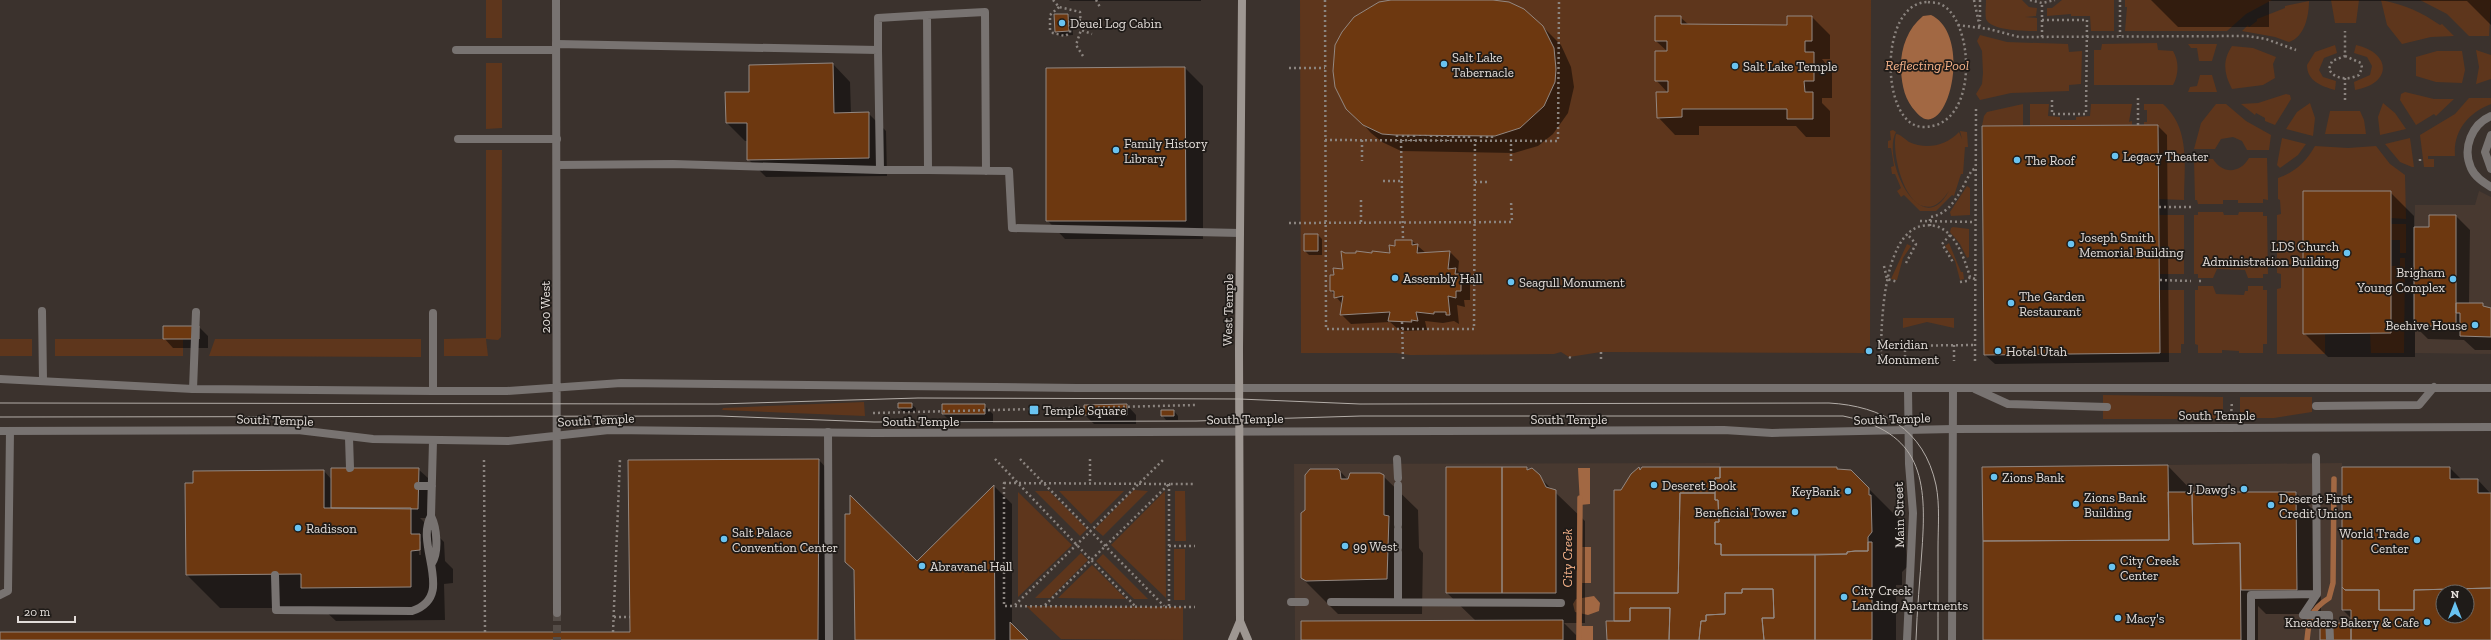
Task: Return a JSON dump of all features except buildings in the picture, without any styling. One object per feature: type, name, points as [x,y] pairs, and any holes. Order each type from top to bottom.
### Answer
[{"type":"main road","name":"West Temple","points":[[1242,0],[1239,387],[1240,621],[1248,640]]},
{"type":"main road","name":"West Temple","points":[[1232,640],[1240,621]]},
{"type":"street","name":"200 West","points":[[556,0],[558,386],[557,613]]},
{"type":"street","points":[[880,170],[878,18],[986,12],[986,171]]},
{"type":"street","points":[[927,15],[928,170]]},
{"type":"street","points":[[456,50],[556,47],[878,50]]},
{"type":"street","points":[[2491,116],[2474,129],[2468,152],[2471,168],[2479,179],[2491,187]]},
{"type":"street","points":[[2491,136],[2485,152],[2491,169]]},
{"type":"street","points":[[458,139],[556,139]]},
{"type":"street","points":[[557,166],[673,164],[880,170],[1008,171],[1012,228],[1240,233]]},
{"type":"street","points":[[42,312],[43,380]]},
{"type":"street","points":[[193,389],[196,312]]},
{"type":"street","points":[[433,313],[433,391]]},
{"type":"street","points":[[0,378],[193,389],[433,391],[507,391],[558,386],[621,383],[1076,388],[2491,388]]},
{"type":"street","points":[[2316,406],[2419,405],[2434,387]]},
{"type":"street","name":"Main Street","points":[[1907,640],[1913,513],[1908,429],[1908,388]]},
{"type":"street","points":[[1952,640],[1953,389]]},
{"type":"street","points":[[1975,389],[2008,404],[2107,406]]},
{"type":"street","name":"South Temple","points":[[0,431],[298,430],[349,438],[433,441],[508,441],[557,434],[609,430],[828,432],[1239,432],[1724,430],[1851,432],[1908,429],[2491,428]]},
{"type":"street","points":[[0,595],[8,591],[10,431]]},
{"type":"street","points":[[828,432],[829,640]]},
{"type":"street","points":[[349,438],[350,468]]},
{"type":"street","points":[[276,575],[276,610],[412,611],[423,608],[430,600],[433,585],[432,563],[436,557],[435,524],[431,516],[433,441]]},
{"type":"street","points":[[2316,457],[2317,594],[2303,615],[2329,615],[2330,640]]},
{"type":"street","points":[[1397,459],[1398,602]]},
{"type":"street","points":[[418,486],[432,486]]},
{"type":"street","points":[[2251,640],[2251,594],[2317,594]]},
{"type":"street","points":[[1291,602],[1305,602]]},
{"type":"street","points":[[1331,602],[1561,603]]},
{"type":"path","points":[[1053,0],[1059,7],[1080,12],[1081,30],[1076,45],[1084,56]]},
{"type":"path","points":[[1096,0],[1100,7]]},
{"type":"path","points":[[1325,0],[1326,328],[1474,328],[1476,222],[1475,136]]},
{"type":"path","points":[[1325,140],[1558,141],[1558,0]]},
{"type":"path","points":[[1974,0],[1980,28]]},
{"type":"path","points":[[1980,0],[1980,28]]},
{"type":"path","points":[[2030,0],[2042,3],[2055,0]]},
{"type":"path","points":[[2120,0],[2120,36]]},
{"type":"path","points":[[2042,3],[2042,37]]},
{"type":"path","points":[[1918,4],[1940,4],[1955,18],[1958,25],[1964,48],[1966,69],[1963,90],[1954,113],[1946,121],[1930,127],[1920,127],[1905,117],[1895,102],[1893,93],[1892,49],[1898,25],[1906,12],[1918,4]]},
{"type":"path","points":[[1059,7],[1050,15],[1050,30],[1053,33],[1065,36],[1070,33],[1070,21],[1081,20]]},
{"type":"path","points":[[2042,20],[2087,20],[2086,114],[2052,114],[2052,98]]},
{"type":"path","points":[[1958,25],[1980,28],[2019,37],[2247,36],[2266,39],[2296,50]]},
{"type":"path","points":[[1081,30],[1092,34]]},
{"type":"path","points":[[2345,31],[2345,56]]},
{"type":"path","points":[[2345,56],[2358,60],[2362,68],[2359,74],[2345,78],[2334,75],[2329,69],[2332,61],[2345,56]]},
{"type":"path","points":[[1289,68],[1325,68]]},
{"type":"path","points":[[2345,78],[2345,100]]},
{"type":"path","points":[[2138,97],[2138,125]]},
{"type":"path","points":[[1975,361],[1976,109]]},
{"type":"path","points":[[1954,113],[1959,113]]},
{"type":"path","points":[[1397,135],[1397,140]]},
{"type":"path","points":[[1403,135],[1403,240]]},
{"type":"path","points":[[1408,135],[1409,140]]},
{"type":"path","points":[[1420,136],[1420,141]]},
{"type":"path","points":[[1425,141],[1426,136]]},
{"type":"path","points":[[1431,136],[1431,141]]},
{"type":"path","points":[[1437,136],[1437,141]]},
{"type":"path","points":[[1442,136],[1442,141]]},
{"type":"path","points":[[1448,136],[1448,141]]},
{"type":"path","points":[[1453,136],[1453,141]]},
{"type":"path","points":[[1459,136],[1459,141]]},
{"type":"path","points":[[1464,136],[1464,141]]},
{"type":"path","points":[[1469,136],[1469,141]]},
{"type":"path","points":[[1481,136],[1481,141]]},
{"type":"path","points":[[1486,136],[1486,141]]},
{"type":"path","points":[[1492,136],[1492,141]]},
{"type":"path","points":[[1362,140],[1362,161]]},
{"type":"path","points":[[1511,161],[1512,141]]},
{"type":"path","points":[[2420,158],[2420,164]]},
{"type":"path","points":[[1930,226],[1930,217],[1942,213],[1956,199],[1972,170],[1975,169]]},
{"type":"path","points":[[1384,181],[1403,181]]},
{"type":"path","points":[[1475,182],[1490,182]]},
{"type":"path","points":[[1361,200],[1361,223]]},
{"type":"path","points":[[1289,223],[1512,222],[1512,201]]},
{"type":"path","points":[[2159,207],[2190,207]]},
{"type":"path","points":[[1920,221],[1975,222]]},
{"type":"path","points":[[1881,361],[1883,296],[1887,279],[1897,252],[1908,235],[1918,228],[1930,226],[1941,228],[1950,235],[1960,250],[1970,277],[1975,279]]},
{"type":"path","points":[[1906,263],[1916,244],[1908,235]]},
{"type":"path","points":[[1950,235],[1942,244],[1953,262]]},
{"type":"path","points":[[1884,266],[1887,279]]},
{"type":"path","points":[[1960,282],[1967,281],[1970,277]]},
{"type":"path","points":[[1887,279],[1898,282]]},
{"type":"path","points":[[2160,280],[2191,281]]},
{"type":"path","points":[[2199,281],[2204,281]]},
{"type":"path","points":[[1461,282],[1474,282]]},
{"type":"path","points":[[1402,322],[1403,360]]},
{"type":"path","points":[[1905,345],[1905,361]]},
{"type":"path","points":[[1954,345],[1954,361]]},
{"type":"path","points":[[1881,346],[1975,345]]},
{"type":"path","points":[[1601,352],[1601,359]]},
{"type":"path","points":[[1569,357],[1573,359]]},
{"type":"path","points":[[2231,417],[2232,398]]},
{"type":"path","points":[[873,412],[1196,405]]},
{"type":"path","points":[[613,632],[620,459]]},
{"type":"path","points":[[995,459],[1136,606]]},
{"type":"path","points":[[1020,459],[1164,606]]},
{"type":"path","points":[[1090,459],[1090,483]]},
{"type":"path","points":[[1014,606],[1164,459]]},
{"type":"path","points":[[484,460],[485,632]]},
{"type":"path","points":[[1195,484],[1004,483],[1004,606],[1195,607]]},
{"type":"path","points":[[1045,606],[1170,484]]},
{"type":"path","points":[[1169,606],[1170,484]]},
{"type":"path","points":[[1169,546],[1195,546]]},
{"type":"path","points":[[614,617],[630,617]]},
{"type":"shaded area","points":[[486,0],[502,0],[502,38],[486,38]]},
{"type":"shaded area","points":[[1300,0],[1871,0],[1870,353],[1601,352],[1569,357],[1561,352],[1554,354],[1410,355],[1396,353],[1301,353]]},
{"type":"shaded area","points":[[1986,0],[2022,0],[2029,7],[2037,8],[2036,16],[2025,17],[2037,18],[2037,31],[2009,30],[1989,23],[1986,19]]},
{"type":"shaded area","points":[[2062,0],[2114,0],[2114,31],[2091,31],[2090,16],[2071,16],[2071,14],[2047,16],[2047,8],[2052,8]]},
{"type":"shaded area","points":[[2125,0],[2272,0],[2246,14],[2227,31],[2125,31],[2127,7],[2125,7]]},
{"type":"shaded area","points":[[2331,0],[2359,0],[2356,23],[2335,23]]},
{"type":"shaded area","points":[[2381,0],[2398,4],[2420,13],[2440,25],[2442,24],[2454,36],[2431,37],[2402,44],[2387,25]]},
{"type":"shaded area","points":[[2420,0],[2491,0],[2489,36],[2469,36],[2447,14]]},
{"type":"shaded area","points":[[2309,1],[2305,25],[2299,35],[2289,42],[2275,37],[2242,31],[2248,25],[2249,27],[2257,21],[2257,19],[2285,8],[2285,6]]},
{"type":"shaded area","points":[[1980,35],[2007,42],[2068,44],[2069,52],[2082,51],[2081,84],[2069,85],[2069,91],[2011,93],[1980,100],[1976,94],[1982,84],[1983,73],[1982,51],[1977,41]]},
{"type":"shaded area","points":[[2157,43],[2158,50],[2173,51],[2175,55],[2177,72],[2173,85],[2094,85],[2094,50],[2101,50],[2102,44]]},
{"type":"shaded area","points":[[2188,44],[2217,44],[2212,61],[2199,61],[2197,48],[2191,48]]},
{"type":"shaded area","points":[[2335,45],[2337,53],[2324,58],[2319,70],[2323,77],[2336,81],[2335,90],[2320,85],[2312,79],[2309,75],[2307,65],[2315,52]]},
{"type":"shaded area","points":[[2356,45],[2368,49],[2376,55],[2381,61],[2383,68],[2381,75],[2376,82],[2367,87],[2355,90],[2354,82],[2370,75],[2372,66],[2367,57],[2354,53]]},
{"type":"shaded area","points":[[2232,46],[2253,48],[2276,57],[2273,64],[2275,78],[2263,85],[2232,89],[2227,78],[2225,62]]},
{"type":"shaded area","points":[[2476,50],[2491,55],[2491,79],[2476,84],[2479,67]]},
{"type":"shaded area","points":[[2437,51],[2462,51],[2465,70],[2462,83],[2436,82],[2416,76],[2416,57]]},
{"type":"shaded area","points":[[486,63],[502,63],[502,128],[486,129]]},
{"type":"shaded area","points":[[2200,75],[2212,75],[2217,92],[2188,92],[2190,87],[2197,86]]},
{"type":"shaded area","points":[[2405,92],[2434,99],[2454,99],[2436,116],[2434,114],[2416,125],[2400,100],[2401,94]]},
{"type":"shaded area","points":[[2286,94],[2290,95],[2291,99],[2275,125],[2265,121],[2265,118],[2256,113],[2255,115],[2241,104],[2258,103]]},
{"type":"shaded area","points":[[2469,98],[2491,98],[2491,104],[2475,112],[2459,131],[2455,147],[2455,156],[2428,156],[2428,159],[2434,159],[2434,167],[2424,167],[2420,135],[2455,114]]},
{"type":"shaded area","points":[[2310,103],[2315,118],[2313,136],[2286,129],[2297,112]]},
{"type":"shaded area","points":[[2383,103],[2395,113],[2406,129],[2380,135],[2378,117]]},
{"type":"shaded area","points":[[2023,104],[2023,126],[1982,126],[1984,116],[1987,112]]},
{"type":"shaded area","points":[[2030,104],[2049,104],[2048,116],[2060,117],[2060,120],[2076,120],[2076,117],[2090,116],[2091,104],[2132,104],[2129,122],[2132,121],[2132,125],[2030,126]]},
{"type":"shaded area","points":[[2144,104],[2163,104],[2172,114],[2178,125],[2182,136],[2185,161],[2184,200],[2159,199],[2158,125],[2144,125],[2144,122],[2147,122],[2147,110],[2144,110]]},
{"type":"shaded area","points":[[2216,104],[2226,104],[2246,121],[2271,135],[2269,150],[2247,150],[2242,141],[2233,137],[2221,139],[2215,149],[2194,149],[2201,123]]},
{"type":"shaded area","points":[[2330,111],[2360,111],[2364,120],[2366,134],[2325,134]]},
{"type":"shaded area","points":[[1893,130],[1896,132],[1893,144],[1894,160],[1906,191],[1913,199],[1902,180],[1898,167],[1895,143],[1896,134],[1909,142],[1922,146],[1929,146],[1948,141],[1959,132],[1962,139],[1960,131],[1967,132],[1968,147],[1965,147],[1963,174],[1961,174],[1954,196],[1952,195],[1936,211],[1920,211],[1904,195],[1901,197],[1897,191],[1901,188],[1895,174],[1892,174],[1891,167],[1894,166],[1891,148],[1888,148],[1888,141],[1891,140],[1890,131]]},
{"type":"shaded area","points":[[2282,138],[2306,144],[2298,155],[2280,168],[2277,165]]},
{"type":"shaded area","points":[[2410,138],[2414,167],[2400,162],[2385,144]]},
{"type":"shaded area","points":[[2315,146],[2348,148],[2376,146],[2390,164],[2405,175],[2406,219],[2391,218],[2390,191],[2303,191],[2325,334],[2325,354],[2277,354],[2277,289],[2281,288],[2281,274],[2277,273],[2277,215],[2281,214],[2280,200],[2278,199],[2278,178],[2290,173],[2300,166]]},
{"type":"shaded area","points":[[486,150],[502,150],[501,337],[498,340],[486,339],[488,356],[444,356],[444,339],[486,338]]},
{"type":"shaded area","points":[[2249,158],[2267,158],[2268,200],[2263,199],[2263,203],[2238,203],[2238,200],[2223,200],[2223,204],[2198,204],[2197,200],[2195,200],[2194,159],[2213,159],[2221,167],[2231,170],[2241,167]]},
{"type":"shaded area","points":[[1967,186],[1970,188],[1970,215],[1951,216],[1950,212]]},
{"type":"shaded area","name":"Brigham Young Complex","points":[[2479,191],[2491,197],[2491,354],[2415,353],[2415,205],[2475,205]]},
{"type":"shaded area","points":[[2198,212],[2223,212],[2224,215],[2238,215],[2239,212],[2263,212],[2263,216],[2267,216],[2268,274],[2263,274],[2263,278],[2248,278],[2245,270],[2217,269],[2213,278],[2198,278],[2198,274],[2194,274],[2194,215],[2198,215]]},
{"type":"shaded area","points":[[2159,215],[2184,215],[2184,274],[2160,274]]},
{"type":"shaded area","points":[[2391,224],[2406,224],[2406,253],[2400,253],[2400,240],[2391,240]]},
{"type":"shaded area","points":[[1951,228],[1969,229],[1969,257],[1967,258],[1960,244],[1950,232]]},
{"type":"shaded area","points":[[1949,243],[1961,272],[1963,272],[1964,279],[1960,280],[1955,261],[1945,246]]},
{"type":"shaded area","points":[[1907,244],[1911,246],[1903,258],[1897,280],[1891,279]]},
{"type":"shaded area","points":[[2400,258],[2405,258],[2404,353],[2371,353],[2370,333],[2391,333],[2391,266],[2400,266]]},
{"type":"shaded area","points":[[2198,286],[2213,286],[2216,294],[2244,295],[2245,291],[2248,291],[2248,286],[2263,286],[2263,290],[2267,290],[2267,344],[2263,344],[2263,353],[2239,353],[2239,351],[2222,350],[2222,353],[2198,353],[2198,345],[2195,344],[2195,290],[2198,290]]},
{"type":"shaded area","points":[[2160,290],[2184,290],[2184,344],[2181,344],[2181,353],[2160,353]]},
{"type":"shaded area","points":[[1903,318],[1954,318],[1954,328],[1927,322],[1903,328]]},
{"type":"shaded area","points":[[0,339],[32,339],[32,356],[0,356]]},
{"type":"shaded area","points":[[55,339],[183,339],[183,356],[55,356]]},
{"type":"shaded area","points":[[215,339],[421,339],[421,357],[209,356]]},
{"type":"shaded area","points":[[2103,395],[2223,397],[2223,419],[2103,419]]},
{"type":"shaded area","points":[[2240,397],[2312,397],[2312,412],[2274,418],[2240,418]]},
{"type":"shaded area","points":[[864,402],[865,416],[722,410],[723,408]]},
{"type":"shaded area","points":[[1720,463],[1721,555],[1847,554],[1847,552],[1868,542],[1872,542],[1873,640],[1295,640],[1294,464]]},
{"type":"shaded area","points":[[2342,463],[2342,610],[2351,610],[2351,640],[1987,640],[1989,619],[1983,541],[2169,540],[2168,465]]},
{"type":"shaded area","points":[[1134,490],[1148,491],[1103,536],[1095,529]]},
{"type":"shaded area","points":[[1035,491],[1049,491],[1087,529],[1080,536]]},
{"type":"shaded area","points":[[1059,491],[1124,491],[1091,524]]},
{"type":"shaded area","points":[[1165,491],[1166,598],[1111,545]]},
{"type":"shaded area","points":[[1175,491],[1185,491],[1186,541],[1175,541]]},
{"type":"shaded area","points":[[1018,492],[1072,545],[1018,597]]},
{"type":"shaded area","points":[[1174,549],[1185,549],[1185,600],[1174,600]]},
{"type":"shaded area","points":[[1081,553],[1088,560],[1050,598],[1035,598]]},
{"type":"shaded area","points":[[1103,554],[1148,599],[1134,599],[1096,561]]},
{"type":"shaded area","points":[[1092,565],[1126,599],[1058,598]]},
{"type":"shaded area","points":[[1026,606],[1183,607],[1183,640],[1061,639]]},
{"type":"water","name":"Reflecting Pool","points":[[1931,15],[1944,27],[1951,44],[1954,65],[1946,103],[1937,115],[1927,119],[1916,112],[1909,103],[1902,82],[1901,62],[1903,48],[1913,27],[1923,16]]},
{"type":"water","points":[[1578,468],[1590,468],[1590,504],[1580,505]]},
{"type":"water","points":[[1581,547],[1591,547],[1591,583],[1580,583]]},
{"type":"water","points":[[1594,596],[1600,603],[1599,611],[1588,615],[1575,612],[1573,604],[1576,599]]},
{"type":"water","points":[[1581,626],[1593,626],[1593,640],[1581,640]]},
{"type":"waterway","points":[[2307,640],[2310,621],[2314,611],[2329,598],[2333,583],[2334,479]]},
{"type":"waterway","name":"City Creek","points":[[1579,640],[1580,498]]},
{"type":"tunnel","points":[[557,613],[557,640]]},
{"type":"tram line","points":[[0,403],[718,404],[918,398],[1239,399],[1360,404],[1829,403],[1848,405],[1883,415],[1898,424],[1911,435],[1922,449],[1930,466],[1936,485],[1938,508],[1938,640]]},
{"type":"tram line","points":[[0,417],[719,416],[874,422],[1196,421],[1361,416],[1843,416],[1869,423],[1889,434],[1904,447],[1914,462],[1920,480],[1923,501],[1923,524],[1916,640]]},
{"type":"place","name":"Deuel Log Cabin","points":[[1062,23]]},
{"type":"place","name":"Salt Lake Tabernacle","points":[[1444,64]]},
{"type":"place","name":"Salt Lake Temple","points":[[1735,66]]},
{"type":"place","name":"Family History Library","points":[[1116,150]]},
{"type":"place","name":"Legacy Theater","points":[[2115,156]]},
{"type":"place","name":"The Roof","points":[[2017,160]]},
{"type":"place","name":"Joseph Smith Memorial Building","points":[[2071,244]]},
{"type":"place","name":"LDS Church Administration Building","points":[[2347,253]]},
{"type":"place","name":"Assembly Hall","points":[[1395,278]]},
{"type":"place","name":"Brigham Young Complex","points":[[2453,279]]},
{"type":"place","name":"Seagull Monument","points":[[1511,282]]},
{"type":"place","name":"The Garden Restaurant","points":[[2011,303]]},
{"type":"place","name":"Beehive House","points":[[2475,325]]},
{"type":"place","name":"Meridian Monument","points":[[1869,351]]},
{"type":"place","name":"Hotel Utah","points":[[1998,351]]},
{"type":"place","name":"Temple Square","points":[[1034,410]]},
{"type":"place","name":"Zions Bank","points":[[1994,477]]},
{"type":"place","name":"Deseret Book","points":[[1654,485]]},
{"type":"place","name":"J Dawg's","points":[[2244,489]]},
{"type":"place","name":"KeyBank","points":[[1848,491]]},
{"type":"place","name":"Zions Bank Building","points":[[2076,504]]},
{"type":"place","name":"Deseret First Credit Union","points":[[2271,505]]},
{"type":"place","name":"Beneficial Tower","points":[[1795,512]]},
{"type":"place","name":"Radisson","points":[[298,528]]},
{"type":"place","name":"Salt Palace Convention Center","points":[[724,539]]},
{"type":"place","name":"World Trade Center","points":[[2417,540]]},
{"type":"place","name":"99 West","points":[[1345,546]]},
{"type":"place","name":"Abravanel Hall","points":[[922,566]]},
{"type":"place","name":"City Creek Center","points":[[2112,567]]},
{"type":"place","name":"City Creek Landing Apartments","points":[[1844,597]]},
{"type":"place","name":"Macy's","points":[[2118,618]]},
{"type":"place","name":"Kneaders Bakery & Cafe","points":[[2427,622]]}]
